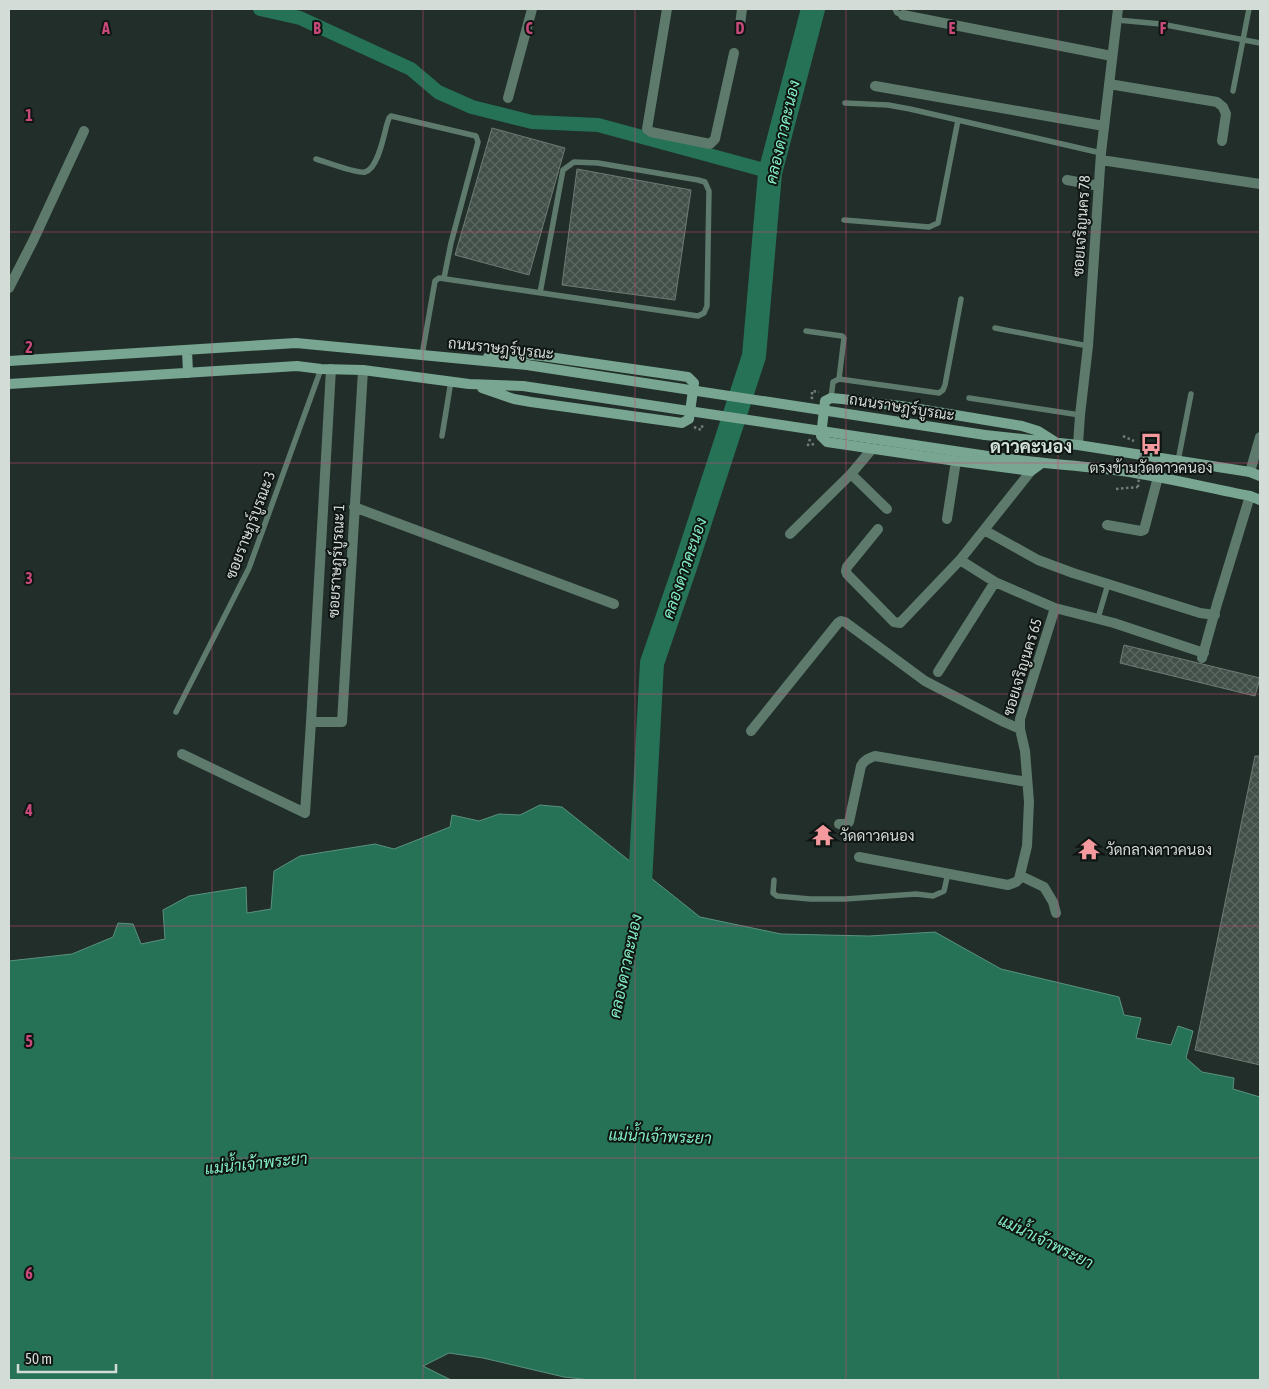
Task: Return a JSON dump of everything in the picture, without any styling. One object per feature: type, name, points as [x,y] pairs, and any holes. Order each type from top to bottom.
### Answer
[{"type":"main road","name":"ถนนราษฎร์บูรณะ","points":[[9,361],[296,344],[470,359],[527,365],[985,435],[1078,446],[1250,472],[1260,476]]},
{"type":"main road","points":[[187,350],[188,373]]},
{"type":"main road","points":[[469,384],[514,399],[682,423],[689,419],[694,383],[688,377],[542,356],[521,354],[470,359]]},
{"type":"main road","points":[[9,384],[297,366],[320,369],[362,370],[469,384],[524,386],[981,455],[1121,471],[1255,498]]},
{"type":"main road","points":[[1042,463],[1031,471],[956,462],[827,442],[821,436],[825,401],[831,398],[901,406],[1022,426],[1038,431],[1057,443]]},
{"type":"street","points":[[508,98],[532,9]]},
{"type":"street","points":[[667,9],[647,129],[651,132],[710,144],[714,139],[734,53]]},
{"type":"street","points":[[740,25],[742,9]]},
{"type":"street","name":"ซอยเจริญนคร 78","points":[[1078,446],[1088,346],[1101,157],[1118,9]]},
{"type":"street","points":[[899,12],[1112,56]]},
{"type":"street","points":[[1109,84],[1218,102],[1226,114],[1222,141]]},
{"type":"street","points":[[875,86],[1104,126]]},
{"type":"street","points":[[9,288],[84,131]]},
{"type":"street","points":[[1101,157],[1260,184]]},
{"type":"street","points":[[1067,180],[1099,186]]},
{"type":"street","name":"ซอยราษฎร์บูรณะ 1","points":[[182,754],[305,813],[312,722],[331,369]]},
{"type":"street","name":"ซอยราษฎร์บูรณะ 1","points":[[312,722],[342,722],[362,370]]},
{"type":"street","points":[[1250,472],[1260,437]]},
{"type":"street","points":[[790,534],[851,474],[872,449]]},
{"type":"street","points":[[947,519],[956,462]]},
{"type":"street","points":[[878,528],[847,567],[846,571],[894,622],[900,623],[909,616],[960,560],[1031,471]]},
{"type":"street","points":[[851,474],[887,509]]},
{"type":"street","points":[[1107,524],[1144,530],[1158,477]]},
{"type":"street","points":[[1055,608],[1098,618],[1203,656],[1255,498]]},
{"type":"street","points":[[354,507],[614,604]]},
{"type":"street","points":[[984,530],[1038,560],[1073,573],[1215,615]]},
{"type":"street","name":"ซอยเจริญนคร 65","points":[[960,560],[994,582],[1055,608],[1020,719],[1029,802],[1027,846],[1021,876]]},
{"type":"street","points":[[938,672],[994,582]]},
{"type":"street","points":[[751,731],[841,621],[925,680],[1020,729]]},
{"type":"street","points":[[839,824],[848,824],[861,766],[865,761],[875,756],[1027,782]]},
{"type":"street","points":[[859,857],[1008,885],[1016,882],[1021,876],[1044,887],[1053,902],[1056,913]]},
{"type":"lane","points":[[1233,90],[1249,9]]},
{"type":"lane","points":[[1116,20],[1161,24],[1260,43]]},
{"type":"lane","points":[[845,103],[888,105],[958,120],[1101,157]]},
{"type":"lane","points":[[316,159],[356,171],[367,171],[377,158],[389,118],[392,116],[476,136],[478,142],[451,243],[444,278]]},
{"type":"lane","points":[[844,220],[929,227],[938,223],[958,120]]},
{"type":"lane","points":[[422,355],[435,281],[439,278],[444,278],[540,293],[698,316],[704,313],[707,306],[709,191],[705,182],[598,163],[574,162],[564,170],[540,293]]},
{"type":"lane","points":[[831,398],[833,382],[839,379],[939,393],[943,390],[961,299]]},
{"type":"lane","points":[[995,328],[1088,346]]},
{"type":"lane","points":[[806,331],[839,335],[844,338],[839,379]]},
{"type":"lane","name":"ซอยราษฎร์บูรณะ 3","points":[[176,712],[249,568],[320,369]]},
{"type":"lane","points":[[442,436],[451,381]]},
{"type":"lane","points":[[1178,461],[1192,394]]},
{"type":"lane","points":[[969,398],[1080,415]]},
{"type":"lane","points":[[1098,618],[1108,584]]},
{"type":"lane","points":[[774,880],[773,893],[777,896],[810,899],[846,899],[916,894],[934,896],[944,891],[948,873]]},
{"type":"path","points":[[693,427],[701,430],[702,424]]},
{"type":"path","points":[[1116,489],[1138,487],[1142,445],[1123,436]]},
{"type":"water","name":"แม่น้ำเจ้าพระยา","points":[[540,805],[562,807],[700,917],[781,934],[869,936],[935,932],[1001,969],[1119,997],[1124,1015],[1141,1018],[1136,1038],[1171,1045],[1178,1026],[1193,1031],[1186,1058],[1202,1072],[1234,1078],[1233,1089],[1260,1097],[1260,1380],[591,1380],[564,1377],[483,1358],[449,1353],[423,1366],[451,1380],[9,1380],[9,961],[72,954],[113,937],[118,923],[133,924],[141,944],[165,939],[163,910],[189,896],[246,887],[247,913],[271,909],[274,871],[300,856],[375,844],[394,849],[450,827],[452,815],[479,821],[499,814],[520,815]]},
{"type":"building","points":[[492,128],[565,148],[529,275],[455,255]]},
{"type":"building","points":[[577,169],[691,190],[675,300],[562,285]]},
{"type":"building","points":[[1124,645],[1260,678],[1255,696],[1120,663]]},
{"type":"building","points":[[1255,756],[1260,756],[1260,1065],[1195,1050]]},
{"type":"waterway","points":[[260,9],[300,18],[411,69],[438,92],[472,107],[532,122],[598,125],[771,172]]},
{"type":"waterway","name":"คลองดาวคะนอง","points":[[639,901],[652,663],[754,356],[770,173],[813,9]]},
{"type":"place","name":"ตรงข้ามวัดดาวคนอง","points":[[1151,444]]},
{"type":"place","name":"วัดดาวคนอง","points":[[823,835]]},
{"type":"place","name":"วัดกลางดาวคนอง","points":[[1089,849]]},
{"type":"district","name":"ดาวคะนอง","points":[[1031,446]]}]
